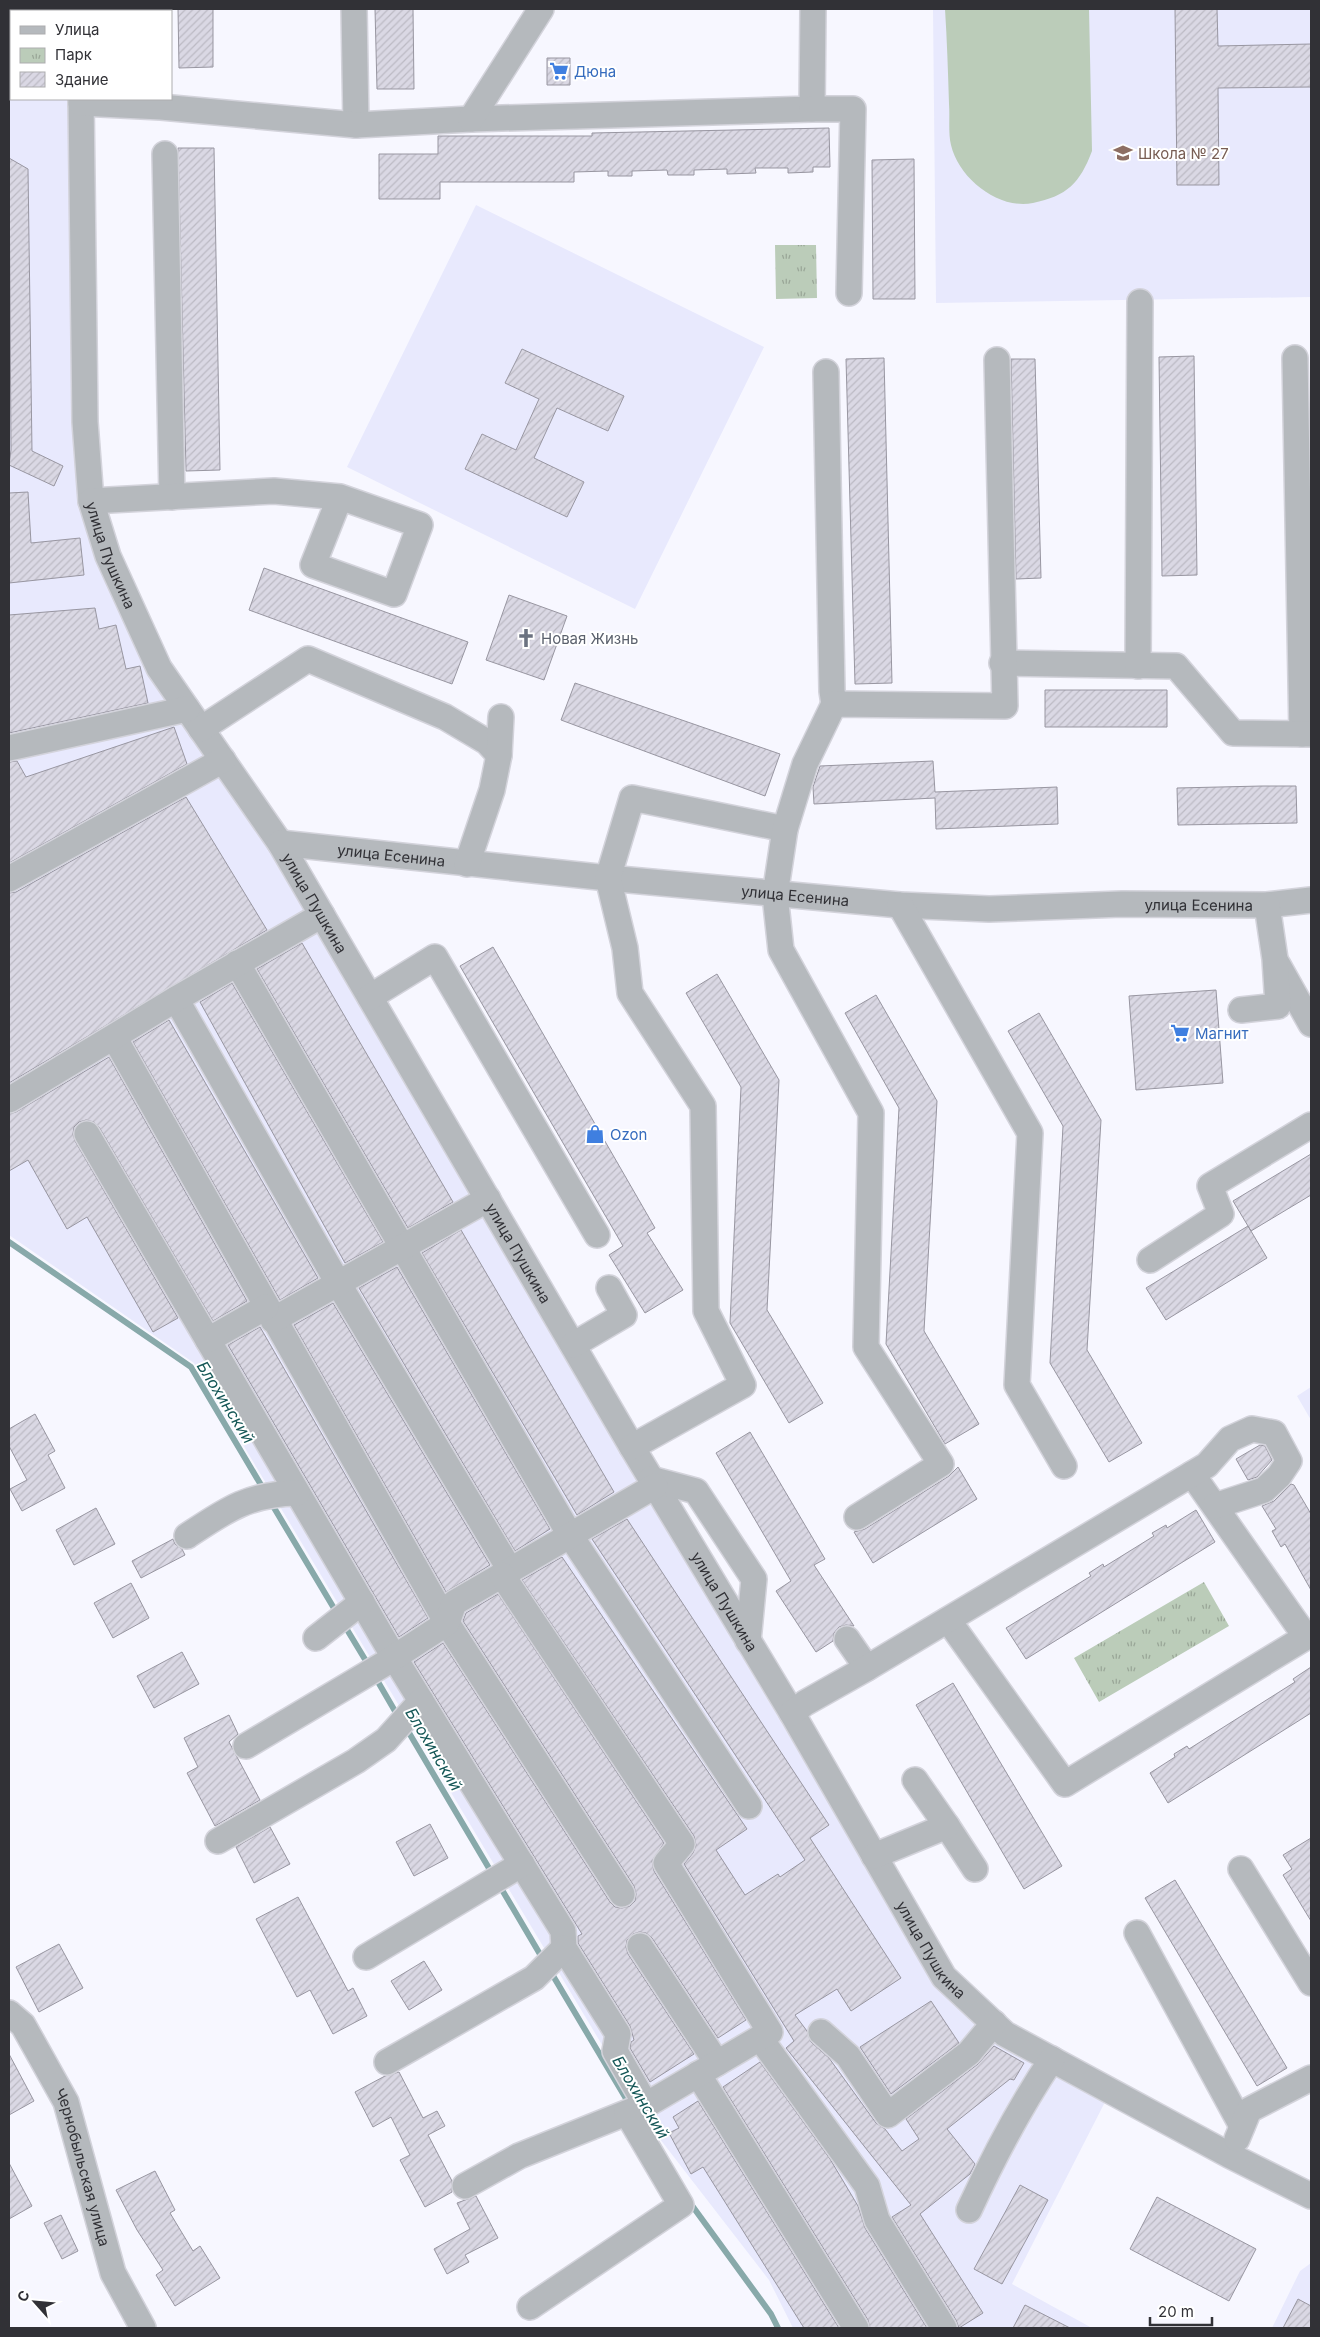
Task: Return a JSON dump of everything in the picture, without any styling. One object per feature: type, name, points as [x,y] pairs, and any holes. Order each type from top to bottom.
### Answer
[{"type":"street","points":[[354,9],[356,126]]},
{"type":"street","points":[[471,119],[540,9]]},
{"type":"street","points":[[812,109],[813,9]]},
{"type":"street","points":[[81,101],[161,103],[356,126],[471,119],[853,109],[849,293]]},
{"type":"street","name":"улица Пушкина","points":[[81,101],[86,422],[92,501],[108,556],[159,668],[280,843],[632,1447],[792,1713],[944,1977],[1005,2034],[1229,2155],[1311,2196]]},
{"type":"street","points":[[165,154],[172,497]]},
{"type":"street","points":[[1138,666],[1140,302]]},
{"type":"street","points":[[1002,664],[1176,666],[1233,733],[1306,734],[1295,358]]},
{"type":"street","points":[[834,704],[1005,706],[1002,664],[997,360]]},
{"type":"street","points":[[826,372],[832,691],[834,704],[806,764],[785,829],[775,895],[781,950],[870,1113],[866,1347],[941,1464],[857,1517]]},
{"type":"street","points":[[92,501],[274,491],[340,497],[420,525],[394,594],[313,565],[340,497]]},
{"type":"street","points":[[201,729],[308,659],[445,717],[487,742],[499,755]]},
{"type":"street","points":[[9,748],[187,709]]},
{"type":"street","points":[[468,864],[492,790],[499,755],[501,718]]},
{"type":"street","points":[[9,879],[223,760]]},
{"type":"street","points":[[632,1447],[743,1385],[706,1311],[702,1106],[630,993],[625,948],[608,878],[632,798],[785,829]]},
{"type":"street","name":"улица Есенина","points":[[280,843],[775,895],[900,905],[989,909],[1122,904],[1267,905],[1311,900]]},
{"type":"street","points":[[900,905],[1030,1134],[1017,1385],[1064,1466]]},
{"type":"street","points":[[1241,1010],[1278,1006],[1275,959],[1267,905]]},
{"type":"street","points":[[9,1100],[176,998],[322,915]]},
{"type":"street","points":[[370,996],[435,957],[597,1236]]},
{"type":"street","points":[[1275,959],[1311,1024]]},
{"type":"street","points":[[237,963],[570,1535],[749,1806]]},
{"type":"street","points":[[176,998],[506,1573],[682,1844],[666,1863],[770,2032],[633,2110],[519,2156],[465,2186]]},
{"type":"street","points":[[114,1037],[447,1622],[622,1894]]},
{"type":"street","points":[[1150,1260],[1221,1214],[1210,1186],[1311,1125]]},
{"type":"street","points":[[87,1134],[208,1340],[290,1493],[416,1707],[514,1869],[563,1931],[560,1952],[534,1978],[387,2062]]},
{"type":"street","points":[[208,1340],[338,1283],[488,1198]]},
{"type":"street","points":[[573,1345],[624,1315],[609,1288]]},
{"type":"street","points":[[792,1713],[805,1703],[1207,1465],[1230,1439],[1252,1429],[1274,1433],[1289,1461],[1279,1476],[1264,1490],[1215,1506]]},
{"type":"street","points":[[948,1620],[1065,1784],[1306,1638],[1192,1474]]},
{"type":"street","points":[[246,1746],[389,1661],[447,1622],[454,1603],[570,1535],[653,1482],[696,1491],[754,1579],[748,1641]]},
{"type":"street","points":[[187,1536],[220,1514],[250,1499],[290,1493]]},
{"type":"street","points":[[323,1633],[357,1606]]},
{"type":"street","points":[[847,1640],[867,1668]]},
{"type":"street","points":[[218,1841],[356,1761],[386,1740],[416,1707]]},
{"type":"street","points":[[915,1780],[975,1870]]},
{"type":"street","points":[[874,1856],[947,1826]]},
{"type":"street","points":[[366,1957],[514,1869]]},
{"type":"street","points":[[1242,1869],[1311,1983]]},
{"type":"street","points":[[1137,1933],[1242,2126]]},
{"type":"street","points":[[640,1946],[707,2069],[856,2328]]},
{"type":"street","points":[[530,2306],[681,2205],[633,2110],[615,2051],[618,2034],[560,1952]]},
{"type":"street","name":"Чернобыльская улица","points":[[9,2013],[23,2025],[66,2102],[113,2273],[142,2328]]},
{"type":"street","points":[[821,2032],[848,2056],[888,2115],[969,2053],[994,2023]]},
{"type":"street","points":[[760,2038],[867,2186],[877,2220],[944,2328]]},
{"type":"street","points":[[969,2210],[1001,2142],[1025,2099],[1052,2059]]},
{"type":"street","points":[[1229,2155],[1249,2110],[1311,2078]]},
{"type":"shaded area","points":[[9,9],[66,9],[10,10],[10,100],[68,100],[76,429],[101,565],[275,852],[641,1485],[937,1986],[997,2044],[1105,2102],[1012,2284],[1092,2328],[793,2328],[769,2280],[653,2130],[194,1363],[9,1235]]},
{"type":"shaded area","name":"Школа № 27","points":[[933,9],[1311,9],[1311,297],[936,303]]},
{"type":"shaded area","points":[[476,205],[764,347],[635,609],[347,467]]},
{"type":"shaded area","points":[[1311,1387],[1311,1420],[1297,1396]]},
{"type":"shaded area","points":[[1311,2263],[1311,2328],[1272,2328],[1300,2271]]},
{"type":"green space","points":[[945,9],[1089,9],[1092,151],[1077,180],[1063,192],[1033,203],[1007,202],[994,197],[982,189],[962,169],[955,158],[950,140]]},
{"type":"green space","points":[[775,245],[816,245],[817,298],[776,299]]},
{"type":"green space","points":[[1204,1582],[1229,1626],[1099,1702],[1074,1658]]},
{"type":"building","points":[[178,9],[213,9],[213,67],[179,68]]},
{"type":"building","points":[[375,9],[413,9],[414,89],[377,89]]},
{"type":"building","points":[[1175,9],[1217,9],[1218,46],[1311,44],[1311,87],[1218,88],[1219,185],[1177,185]]},
{"type":"building","name":"Дюна","points":[[547,58],[570,58],[570,85],[547,85]]},
{"type":"building","points":[[829,128],[830,167],[813,167],[813,172],[788,173],[788,168],[755,168],[756,173],[727,174],[727,169],[694,170],[694,175],[668,175],[667,170],[632,171],[632,176],[608,176],[608,171],[574,172],[574,182],[440,182],[440,199],[379,199],[379,154],[438,154],[438,136],[592,136],[592,133]]},
{"type":"building","points":[[178,148],[214,148],[220,470],[186,471]]},
{"type":"building","points":[[9,158],[28,169],[32,451],[63,466],[54,486],[9,465],[11,450]]},
{"type":"building","points":[[914,159],[915,299],[873,299],[872,160]]},
{"type":"building","points":[[522,349],[624,396],[608,431],[557,408],[534,458],[584,482],[567,517],[465,469],[482,434],[516,450],[539,399],[505,383]]},
{"type":"building","points":[[1194,356],[1197,575],[1162,576],[1159,357]]},
{"type":"building","points":[[884,358],[892,683],[855,684],[846,359]]},
{"type":"building","points":[[1011,359],[1035,359],[1041,578],[1016,579]]},
{"type":"building","points":[[28,492],[31,543],[80,538],[84,575],[9,583],[9,493]]},
{"type":"building","points":[[264,568],[468,642],[452,684],[249,610]]},
{"type":"building","name":"Новая Жизнь","points":[[509,595],[567,616],[544,680],[486,660]]},
{"type":"building","points":[[95,608],[99,629],[116,625],[126,669],[140,666],[148,703],[9,733],[9,615]]},
{"type":"building","points":[[575,683],[780,754],[765,796],[561,720]]},
{"type":"building","points":[[1045,690],[1167,690],[1167,727],[1045,727]]},
{"type":"building","points":[[174,727],[187,764],[9,863],[9,762],[17,761],[26,777]]},
{"type":"building","points":[[933,761],[935,792],[1057,787],[1058,824],[936,829],[935,798],[814,804],[813,787],[820,766]]},
{"type":"building","points":[[1296,786],[1297,823],[1178,825],[1177,788]]},
{"type":"building","points":[[186,797],[267,930],[9,1083],[9,893],[16,892]]},
{"type":"building","points":[[302,943],[453,1202],[408,1228],[257,969]]},
{"type":"building","points":[[493,947],[655,1228],[647,1233],[683,1290],[645,1313],[609,1255],[623,1246],[460,966]]},
{"type":"building","points":[[717,974],[779,1080],[767,1310],[823,1403],[789,1423],[730,1323],[741,1087],[686,993]]},
{"type":"building","points":[[232,983],[383,1242],[345,1263],[200,1002]]},
{"type":"building","points":[[1216,990],[1223,1083],[1136,1090],[1129,996]]},
{"type":"building","points":[[876,995],[937,1101],[924,1331],[979,1424],[945,1444],[886,1344],[899,1108],[845,1013]]},
{"type":"building","points":[[1039,1013],[1101,1120],[1087,1350],[1142,1443],[1109,1462],[1050,1363],[1063,1126],[1008,1031]]},
{"type":"building","points":[[169,1020],[318,1278],[280,1300],[133,1042]]},
{"type":"building","points":[[109,1057],[247,1301],[213,1321],[99,1127],[94,1122],[86,1120],[79,1122],[74,1127],[75,1141],[178,1318],[153,1332],[87,1217],[67,1229],[28,1160],[9,1171],[9,1114],[16,1112]]},
{"type":"building","points":[[1311,1154],[1311,1195],[1251,1231],[1233,1201]]},
{"type":"building","points":[[1248,1226],[1267,1258],[1166,1320],[1146,1288]]},
{"type":"building","points":[[461,1230],[614,1492],[577,1515],[422,1253]]},
{"type":"building","points":[[397,1267],[550,1529],[515,1551],[359,1288]]},
{"type":"building","points":[[333,1303],[490,1565],[446,1592],[294,1325]]},
{"type":"building","points":[[260,1327],[428,1618],[399,1637],[228,1345]]},
{"type":"building","points":[[35,1414],[55,1451],[48,1455],[65,1488],[22,1511],[10,1489],[27,1480],[9,1446],[9,1429]]},
{"type":"building","points":[[750,1432],[825,1559],[814,1565],[854,1626],[846,1625],[839,1627],[834,1633],[833,1641],[816,1652],[776,1591],[791,1581],[716,1453]]},
{"type":"building","points":[[1260,1445],[1265,1446],[1272,1460],[1257,1477],[1248,1480],[1236,1459]]},
{"type":"building","points":[[958,1467],[977,1499],[873,1563],[854,1532],[865,1529],[949,1476]]},
{"type":"building","points":[[1291,1484],[1294,1485],[1311,1514],[1311,1590],[1285,1544],[1281,1547],[1272,1531],[1276,1529],[1262,1506],[1274,1501]]},
{"type":"building","points":[[96,1508],[115,1544],[74,1565],[56,1530]]},
{"type":"building","points":[[1196,1510],[1215,1542],[1026,1659],[1006,1628],[1091,1576],[1089,1573],[1103,1564],[1104,1567],[1154,1536],[1152,1533],[1166,1525],[1167,1528]]},
{"type":"building","points":[[627,1519],[829,1825],[810,1838],[901,1978],[851,2011],[837,1989],[795,2015],[807,2031],[811,2042],[829,2058],[876,2123],[885,2129],[902,2151],[919,2139],[906,2119],[978,2064],[994,2046],[1024,2063],[1014,2080],[1010,2079],[947,2129],[975,2164],[970,2174],[920,2214],[983,2313],[959,2328],[956,2320],[892,2217],[911,2205],[786,2048],[794,2041],[684,1864],[693,1853],[696,1845],[694,1836],[522,1580],[562,1557],[747,1829],[716,1850],[745,1895],[778,1874],[780,1877],[805,1860],[592,1539]]},
{"type":"building","points":[[173,1539],[185,1555],[141,1578],[132,1561]]},
{"type":"building","points":[[131,1583],[149,1618],[113,1638],[94,1603]]},
{"type":"building","points":[[498,1594],[664,1843],[652,1861],[654,1871],[746,2020],[718,2038],[652,1938],[646,1933],[639,1932],[633,1934],[627,1940],[628,1954],[694,2054],[650,2082],[630,2048],[631,2042],[634,2040],[630,2026],[578,1943],[578,1936],[582,1934],[414,1662],[443,1643],[610,1902],[615,1907],[630,1906],[635,1901],[634,1886],[463,1621],[466,1613]]},
{"type":"building","points":[[182,1652],[199,1684],[154,1708],[137,1676]]},
{"type":"building","points":[[1311,1667],[1311,1713],[1168,1803],[1150,1773],[1175,1757],[1174,1754],[1187,1746],[1189,1749],[1295,1682],[1293,1679]]},
{"type":"building","points":[[953,1683],[1062,1866],[1024,1889],[916,1705]]},
{"type":"building","points":[[229,1715],[238,1734],[229,1742],[260,1800],[215,1826],[187,1773],[198,1767],[184,1738]]},
{"type":"building","points":[[430,1824],[448,1858],[414,1876],[396,1842]]},
{"type":"building","points":[[270,1827],[290,1864],[254,1883],[236,1847]]},
{"type":"building","points":[[1311,1838],[1311,1921],[1283,1875],[1292,1869],[1283,1855]]},
{"type":"building","points":[[1175,1880],[1287,2068],[1257,2086],[1145,1898]]},
{"type":"building","points":[[298,1897],[348,1991],[353,1988],[367,2016],[333,2034],[310,1990],[297,1997],[256,1919]]},
{"type":"building","points":[[59,1944],[83,1988],[39,2012],[16,1967]]},
{"type":"building","points":[[424,1961],[442,1990],[409,2010],[391,1981]]},
{"type":"building","points":[[931,2001],[959,2043],[891,2094],[860,2047]]},
{"type":"building","points":[[9,2054],[34,2101],[9,2115]]},
{"type":"building","points":[[760,2062],[830,2159],[858,2206],[865,2228],[927,2328],[870,2328],[868,2320],[723,2087]]},
{"type":"building","points":[[399,2072],[423,2118],[437,2111],[445,2126],[428,2135],[452,2181],[452,2192],[425,2207],[400,2160],[410,2155],[391,2117],[373,2127],[355,2092],[385,2076]]},
{"type":"building","points":[[698,2101],[839,2328],[804,2328],[703,2167],[691,2174],[669,2133],[679,2128],[673,2117]]},
{"type":"building","points":[[9,2163],[32,2206],[9,2219]]},
{"type":"building","points":[[155,2171],[175,2210],[170,2213],[193,2251],[200,2246],[220,2278],[175,2306],[156,2275],[163,2270],[137,2230],[116,2190]]},
{"type":"building","points":[[1020,2185],[1048,2200],[1002,2284],[974,2269]]},
{"type":"building","points":[[476,2196],[498,2238],[465,2255],[469,2262],[447,2274],[434,2249],[470,2229],[457,2203]]},
{"type":"building","points":[[1157,2197],[1256,2249],[1229,2301],[1130,2249]]},
{"type":"building","points":[[61,2215],[78,2251],[62,2259],[44,2223]]},
{"type":"building","points":[[1298,2299],[1311,2306],[1311,2328],[1283,2328]]},
{"type":"building","points":[[1025,2305],[1070,2328],[1013,2328]]},
{"type":"waterway","name":"Блохинский","points":[[9,1242],[191,1367],[264,1490]]},
{"type":"waterway","name":"Блохинский","points":[[270,1501],[338,1615]]},
{"type":"waterway","name":"Блохинский","points":[[343,1623],[369,1666]]},
{"type":"waterway","name":"Блохинский","points":[[374,1675],[399,1718]]},
{"type":"waterway","name":"Блохинский","points":[[405,1726],[493,1875]]},
{"type":"waterway","name":"Блохинский","points":[[498,1883],[544,1961]]},
{"type":"waterway","name":"Блохинский","points":[[549,1969],[631,2107]]},
{"type":"waterway","name":"Блохинский","points":[[688,2200],[771,2314],[778,2328]]},
{"type":"place","name":"Дюна","points":[[559,71]]},
{"type":"place","name":"Школа № 27","points":[[1123,153]]},
{"type":"place","name":"Новая Жизнь","points":[[526,638]]},
{"type":"place","name":"Магнит","points":[[1180,1033]]},
{"type":"place","name":"Ozon","points":[[595,1134]]}]
